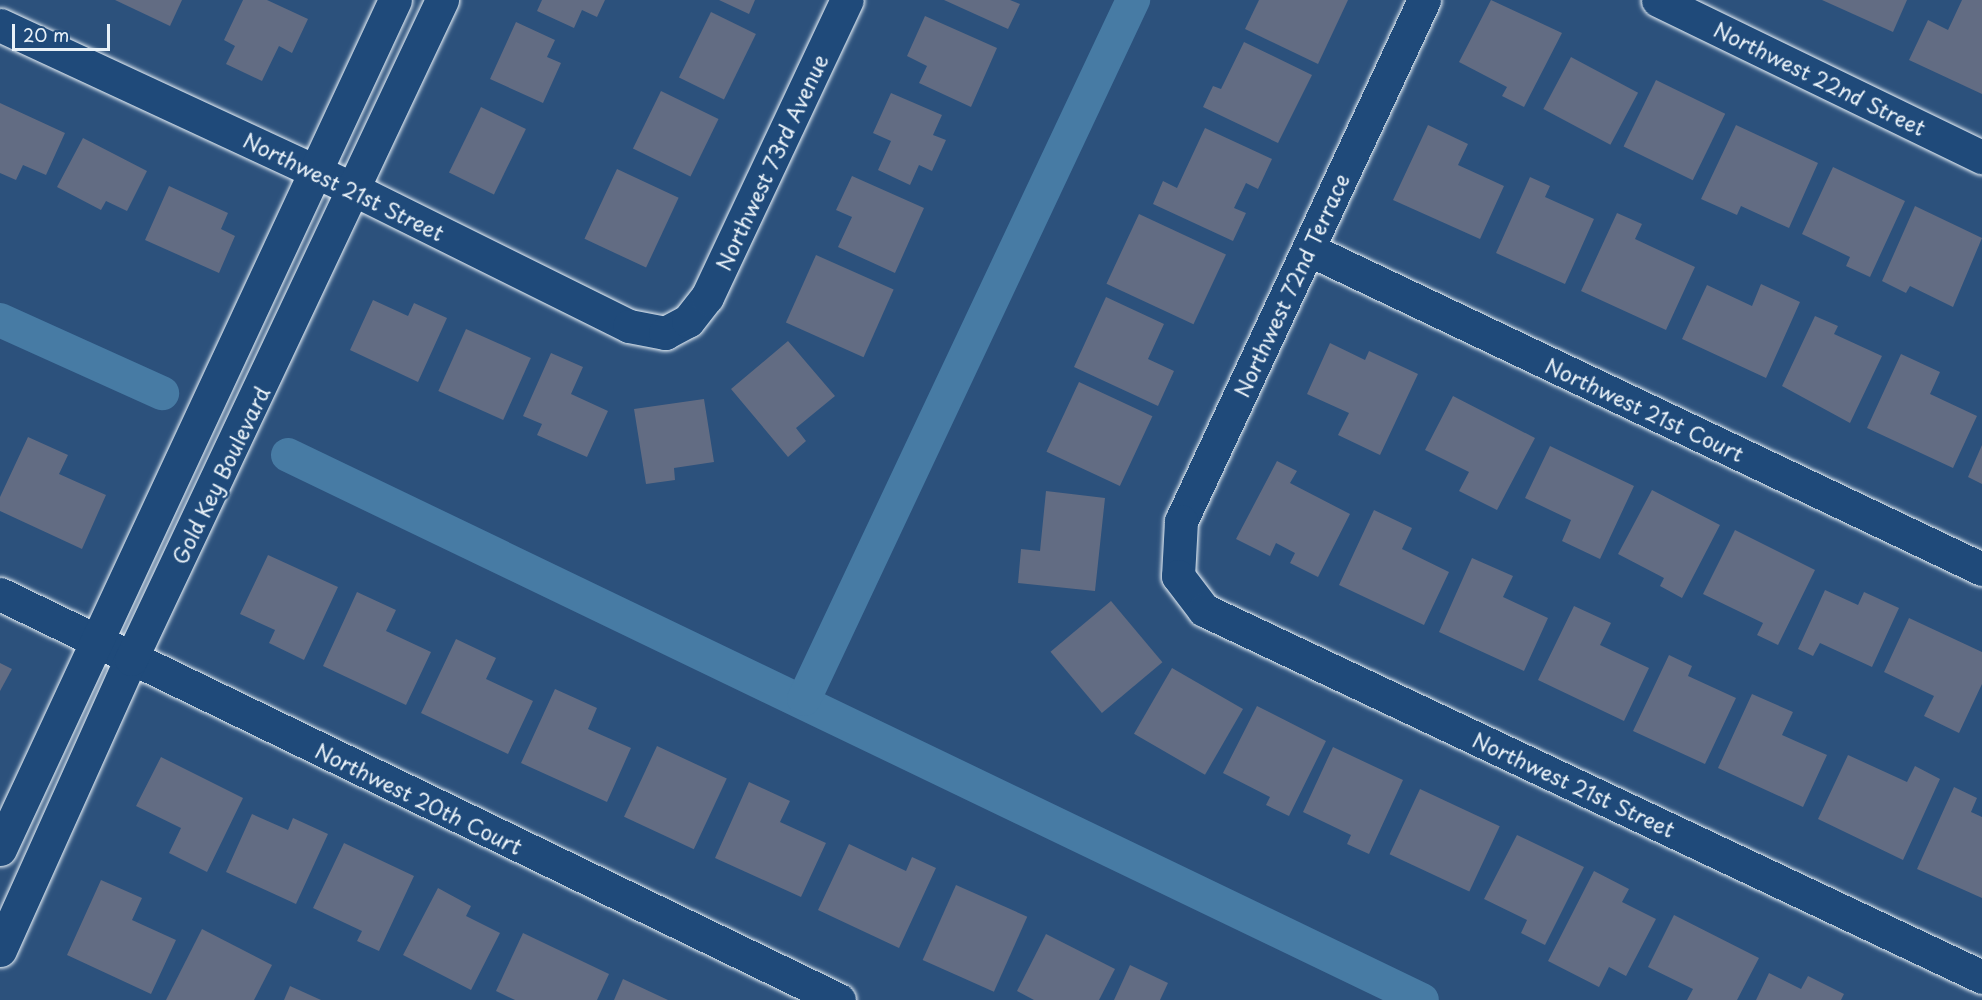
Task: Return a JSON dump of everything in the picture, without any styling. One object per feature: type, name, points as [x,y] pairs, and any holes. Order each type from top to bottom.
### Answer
[{"type":"street","name":"Gold Key Boulevard","points":[[0,849],[395,0]]},
{"type":"street","name":"Gold Key Boulevard","points":[[0,950],[131,659],[442,0]]},
{"type":"street","name":"Northwest 73rd Avenue","points":[[688,321],[707,297],[847,0]]},
{"type":"street","name":"Northwest 72nd Terrace","points":[[1178,576],[1181,521],[1424,0]]},
{"type":"street","name":"Northwest 22nd Street","points":[[1658,0],[1982,157]]},
{"type":"street","name":"Northwest 21st Street","points":[[0,25],[316,171],[629,326],[665,333],[688,321]]},
{"type":"street","name":"Northwest 21st Court","points":[[1308,249],[1982,569]]},
{"type":"street","name":"Northwest 21st Street","points":[[1178,576],[1204,609],[1982,977]]},
{"type":"street","name":"Northwest 20th Court","points":[[0,594],[98,639],[131,659],[839,1000]]},
{"type":"building","points":[[115,0],[182,0],[170,26]]},
{"type":"building","points":[[243,0],[267,0],[308,19],[292,53],[279,46],[262,81],[226,64],[235,46],[224,40]]},
{"type":"building","points":[[542,0],[605,0],[597,17],[582,10],[574,28],[537,11]]},
{"type":"building","points":[[719,0],[755,0],[749,14]]},
{"type":"building","points":[[944,0],[1010,0],[1020,4],[1008,29]]},
{"type":"building","points":[[1259,0],[1348,0],[1318,64],[1245,29]]},
{"type":"building","points":[[1491,0],[1562,33],[1524,107],[1502,96],[1507,87],[1459,62]]},
{"type":"building","points":[[1822,0],[1907,0],[1893,32]]},
{"type":"building","points":[[1962,0],[1982,0],[1982,94],[1909,60],[1928,20],[1948,30]]},
{"type":"building","points":[[711,12],[756,34],[724,100],[679,78]]},
{"type":"building","points":[[925,16],[997,48],[971,107],[919,83],[927,66],[907,56]]},
{"type":"building","points":[[516,22],[555,40],[547,57],[561,63],[543,103],[490,79]]},
{"type":"building","points":[[1244,42],[1312,75],[1278,143],[1203,107],[1213,86],[1221,89]]},
{"type":"building","points":[[1571,57],[1638,93],[1610,145],[1543,109]]},
{"type":"building","points":[[1656,80],[1725,114],[1693,180],[1624,147]]},
{"type":"building","points":[[661,91],[719,119],[690,177],[633,149]]},
{"type":"building","points":[[891,93],[942,115],[933,135],[946,140],[932,171],[919,165],[910,185],[878,170],[891,141],[873,133]]},
{"type":"building","points":[[0,103],[65,133],[46,175],[23,165],[16,180],[0,173]]},
{"type":"building","points":[[481,107],[526,129],[494,195],[449,173]]},
{"type":"building","points":[[1428,125],[1468,144],[1458,165],[1504,186],[1480,239],[1393,200]]},
{"type":"building","points":[[1736,125],[1818,163],[1789,228],[1741,206],[1737,215],[1701,199]]},
{"type":"building","points":[[1205,128],[1272,159],[1258,189],[1246,183],[1234,208],[1246,213],[1233,241],[1153,204],[1163,181],[1177,188]]},
{"type":"building","points":[[83,138],[147,171],[127,211],[106,201],[101,210],[57,187]]},
{"type":"building","points":[[1833,167],[1905,201],[1870,277],[1846,266],[1850,257],[1802,234]]},
{"type":"building","points":[[617,169],[679,198],[646,268],[584,239]]},
{"type":"building","points":[[852,176],[924,208],[895,273],[838,247],[852,217],[836,210]]},
{"type":"building","points":[[1530,177],[1550,186],[1545,197],[1594,219],[1565,284],[1496,253]]},
{"type":"building","points":[[169,186],[228,213],[221,229],[235,236],[219,273],[145,240]]},
{"type":"building","points":[[1915,206],[1982,238],[1953,307],[1910,286],[1906,293],[1882,281]]},
{"type":"building","points":[[1617,213],[1642,224],[1635,239],[1695,267],[1666,330],[1581,291]]},
{"type":"building","points":[[1139,214],[1226,255],[1193,324],[1106,284]]},
{"type":"building","points":[[816,255],[894,290],[864,357],[786,323]]},
{"type":"building","points":[[1761,284],[1800,302],[1766,378],[1682,339],[1707,285],[1752,306]]},
{"type":"building","points":[[1106,297],[1164,324],[1148,359],[1174,371],[1158,406],[1074,367]]},
{"type":"building","points":[[373,300],[408,316],[414,303],[447,318],[418,382],[350,350]]},
{"type":"building","points":[[1815,316],[1838,326],[1834,334],[1882,356],[1850,423],[1782,386]]},
{"type":"building","points":[[466,329],[531,358],[503,420],[438,391]]},
{"type":"building","points":[[788,341],[835,396],[796,428],[806,441],[788,457],[731,389]]},
{"type":"building","points":[[1330,343],[1365,360],[1369,351],[1418,374],[1380,455],[1338,435],[1349,413],[1307,394]]},
{"type":"building","points":[[551,353],[583,367],[571,394],[608,411],[587,457],[537,435],[542,424],[523,416]]},
{"type":"building","points":[[1901,354],[1940,372],[1930,394],[1977,416],[1953,468],[1867,428]]},
{"type":"building","points":[[1079,382],[1152,416],[1120,486],[1046,452]]},
{"type":"building","points":[[1453,396],[1535,438],[1497,510],[1459,491],[1469,472],[1425,450]]},
{"type":"building","points":[[704,399],[714,462],[674,468],[675,480],[646,484],[634,409]]},
{"type":"building","points":[[28,437],[68,455],[59,474],[106,495],[82,549],[0,511],[0,497]]},
{"type":"building","points":[[1982,445],[1982,484],[1968,477]]},
{"type":"building","points":[[1550,446],[1634,486],[1600,559],[1562,541],[1571,520],[1525,498]]},
{"type":"building","points":[[1277,461],[1297,471],[1290,483],[1350,514],[1318,577],[1290,563],[1295,553],[1276,543],[1270,556],[1236,539]]},
{"type":"building","points":[[1652,490],[1720,525],[1682,598],[1660,586],[1664,578],[1618,554]]},
{"type":"building","points":[[1046,491],[1105,498],[1095,591],[1018,583],[1021,549],[1040,551]]},
{"type":"building","points":[[1374,510],[1412,528],[1402,549],[1449,572],[1424,625],[1339,585]]},
{"type":"building","points":[[1735,530],[1815,570],[1778,645],[1757,635],[1763,623],[1703,594]]},
{"type":"building","points":[[268,555],[338,587],[304,660],[269,643],[275,630],[240,614]]},
{"type":"building","points":[[1472,558],[1513,576],[1503,597],[1548,618],[1524,671],[1439,632]]},
{"type":"building","points":[[1825,590],[1858,605],[1864,592],[1899,608],[1872,667],[1820,643],[1813,656],[1798,649]]},
{"type":"building","points":[[357,592],[396,610],[386,631],[431,652],[406,705],[323,666]]},
{"type":"building","points":[[1111,601],[1162,662],[1102,713],[1050,652]]},
{"type":"building","points":[[1574,606],[1611,623],[1600,645],[1649,668],[1624,721],[1538,680]]},
{"type":"building","points":[[1909,618],[1982,652],[1982,684],[1959,733],[1924,716],[1934,696],[1884,672]]},
{"type":"building","points":[[456,639],[496,658],[486,679],[533,701],[508,754],[421,713]]},
{"type":"building","points":[[1669,655],[1692,666],[1688,676],[1736,698],[1705,764],[1633,731]]},
{"type":"building","points":[[0,663],[12,669],[0,691]]},
{"type":"building","points":[[1172,668],[1243,709],[1205,775],[1134,734]]},
{"type":"building","points":[[555,689],[597,708],[588,729],[631,748],[607,802],[521,763]]},
{"type":"building","points":[[1752,694],[1793,712],[1782,735],[1827,755],[1803,807],[1718,768]]},
{"type":"building","points":[[1257,706],[1326,741],[1289,816],[1266,805],[1270,797],[1223,773]]},
{"type":"building","points":[[657,746],[727,779],[694,849],[624,817]]},
{"type":"building","points":[[1333,747],[1403,780],[1369,854],[1347,844],[1351,835],[1303,812]]},
{"type":"building","points":[[1848,755],[1907,782],[1915,766],[1940,779],[1903,860],[1818,819]]},
{"type":"building","points":[[161,757],[243,798],[207,872],[169,853],[181,828],[136,806]]},
{"type":"building","points":[[749,782],[790,801],[780,822],[826,843],[801,897],[715,858]]},
{"type":"building","points":[[1954,787],[1977,798],[1971,812],[1982,817],[1982,898],[1917,869]]},
{"type":"building","points":[[1420,789],[1500,826],[1469,891],[1390,854]]},
{"type":"building","points":[[252,814],[288,830],[293,818],[328,834],[296,904],[226,872]]},
{"type":"building","points":[[1517,835],[1584,867],[1545,945],[1521,933],[1527,920],[1484,899]]},
{"type":"building","points":[[344,843],[414,876],[379,951],[357,941],[362,931],[313,908]]},
{"type":"building","points":[[849,844],[906,871],[912,857],[936,868],[899,948],[818,910]]},
{"type":"building","points":[[1594,871],[1629,889],[1622,902],[1656,919],[1626,976],[1609,967],[1599,987],[1548,961]]},
{"type":"building","points":[[101,880],[142,898],[132,920],[176,940],[151,994],[67,955]]},
{"type":"building","points":[[956,885],[1027,917],[994,992],[923,960]]},
{"type":"building","points":[[438,888],[471,906],[466,916],[500,933],[471,990],[403,955]]},
{"type":"building","points":[[1674,915],[1759,958],[1737,1000],[1687,1000],[1693,989],[1648,967]]},
{"type":"building","points":[[202,929],[272,965],[254,1000],[166,1000]]},
{"type":"building","points":[[523,933],[609,974],[597,1000],[515,1000],[496,991]]},
{"type":"building","points":[[1046,934],[1115,969],[1099,1000],[1034,1000],[1017,991]]},
{"type":"building","points":[[1130,965],[1168,983],[1160,1000],[1114,1000]]},
{"type":"building","points":[[1769,973],[1801,989],[1808,976],[1844,994],[1841,1000],[1756,1000]]},
{"type":"building","points":[[623,979],[668,1000],[614,1000]]},
{"type":"building","points":[[290,986],[321,1000],[284,1000]]},
{"type":"waterway","points":[[804,699],[1133,0]]},
{"type":"waterway","points":[[0,320],[162,393]]},
{"type":"waterway","points":[[288,455],[1422,1000]]}]
